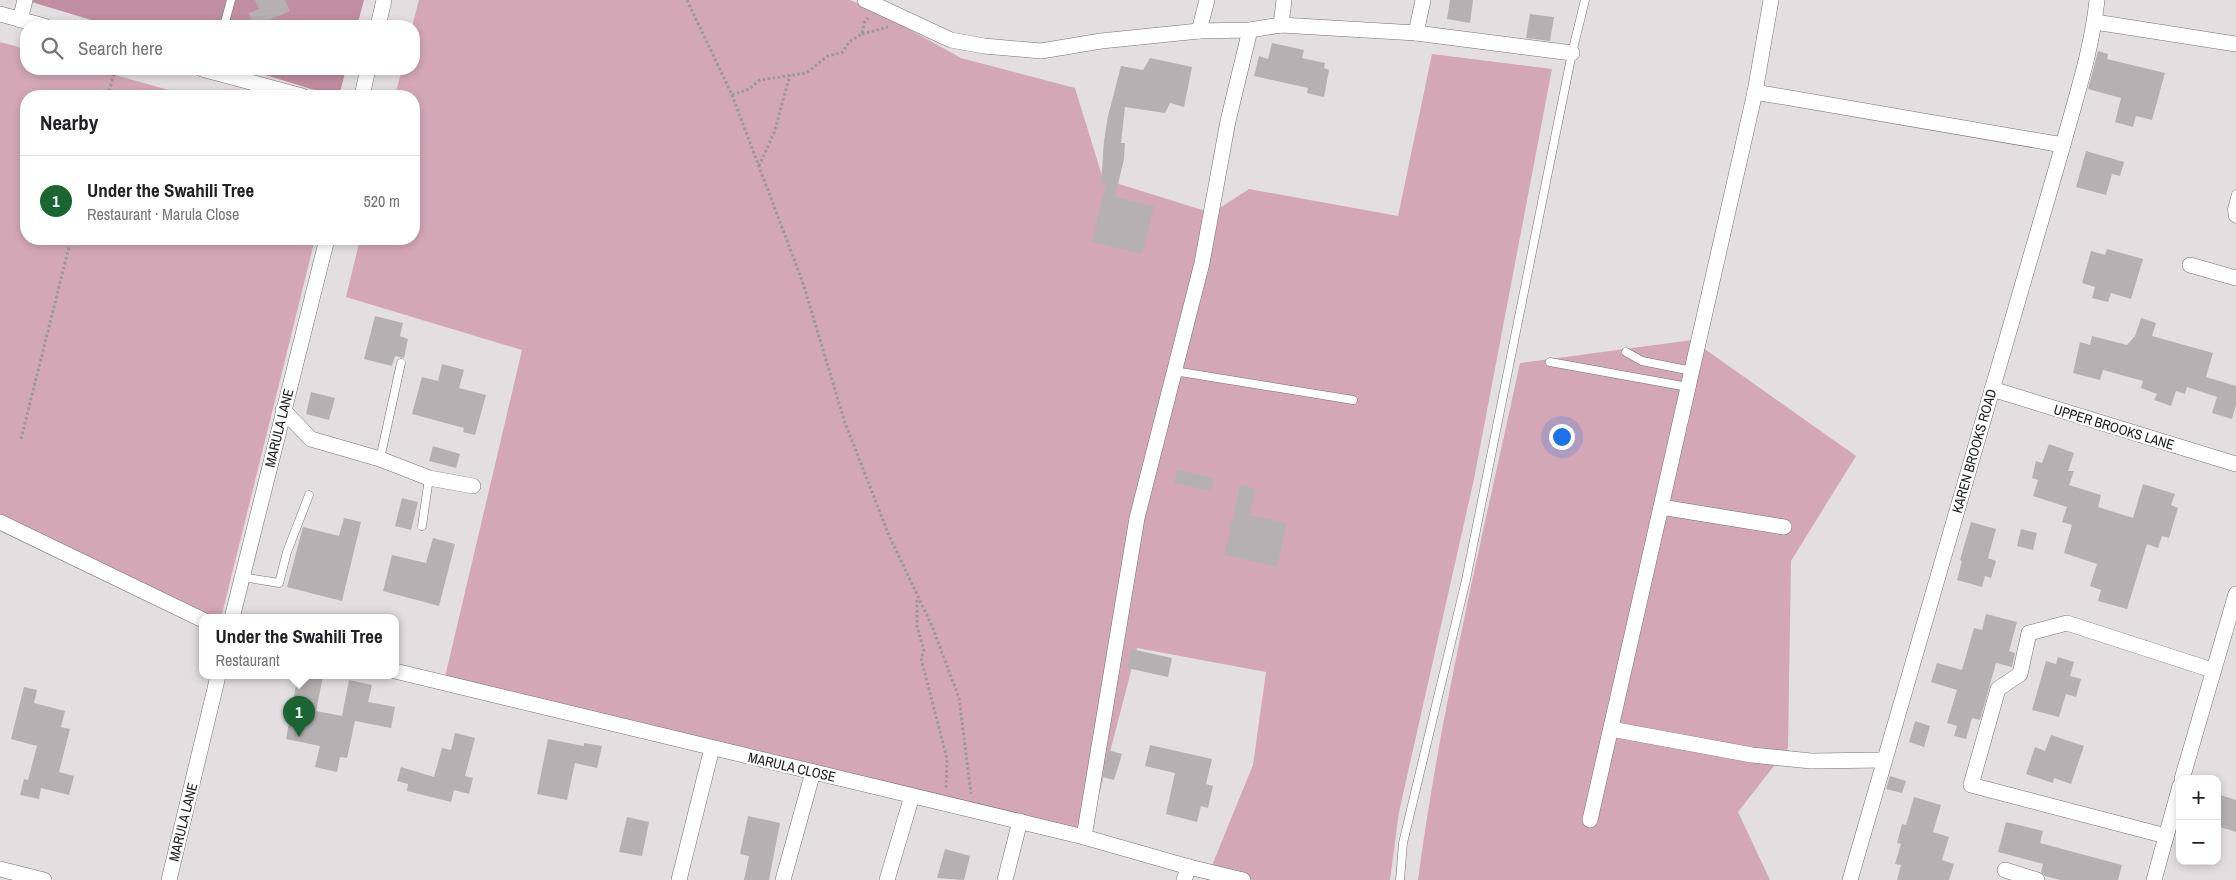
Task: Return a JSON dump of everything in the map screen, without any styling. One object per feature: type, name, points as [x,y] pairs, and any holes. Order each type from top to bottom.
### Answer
[{"type":"street","points":[[0,14],[20,20],[25,0]]},
{"type":"street","points":[[379,20],[384,0]]},
{"type":"street","points":[[1199,31],[1207,0]]},
{"type":"street","points":[[1281,25],[1284,0]]},
{"type":"street","points":[[1416,33],[1423,0]]},
{"type":"street","points":[[1590,820],[1755,92],[1771,0]]},
{"type":"street","name":"KAREN BROOKS ROAD","points":[[1850,880],[2063,145],[2084,70],[2095,22],[2097,0]]},
{"type":"street","points":[[871,3],[951,40],[984,46],[1032,50],[1199,31],[1250,30],[1281,25],[1416,33],[1572,53]]},
{"type":"street","points":[[2095,22],[2236,44]]},
{"type":"street","points":[[1084,837],[1137,518],[1202,263],[1228,121],[1250,30]]},
{"type":"street","points":[[226,75],[280,90]]},
{"type":"street","points":[[363,90],[367,75]]},
{"type":"street","points":[[1755,92],[2063,145]]},
{"type":"street","name":"MARULA LANE","points":[[233,614],[325,245]]},
{"type":"street","points":[[2190,266],[2236,278]]},
{"type":"street","name":"UPPER BROOKS LANE","points":[[1992,390],[2236,464]]},
{"type":"street","points":[[283,410],[311,439],[380,459],[429,478],[473,486]]},
{"type":"street","points":[[1661,507],[1784,527]]},
{"type":"street","points":[[0,522],[199,618]]},
{"type":"street","points":[[2183,775],[2212,670],[2236,594]]},
{"type":"street","points":[[2166,836],[1971,785],[1998,689],[2020,674],[2029,633],[2067,623],[2212,670]]},
{"type":"street","name":"MARULA CLOSE","points":[[399,672],[1084,837],[1186,873],[1243,880]]},
{"type":"street","name":"MARULA LANE","points":[[169,880],[217,679]]},
{"type":"street","points":[[1611,729],[1752,755],[1811,761],[1884,760]]},
{"type":"street","points":[[679,880],[712,748]]},
{"type":"street","points":[[783,880],[813,772]]},
{"type":"street","points":[[887,880],[912,796]]},
{"type":"street","points":[[2154,880],[2176,800]]},
{"type":"street","points":[[1005,880],[1020,821]]},
{"type":"street","points":[[0,869],[44,880]]},
{"type":"street","points":[[2005,870],[2037,880]]},
{"type":"lane","points":[[226,20],[231,0]]},
{"type":"lane","points":[[1400,880],[1403,843],[1466,580],[1572,53],[1585,0]]},
{"type":"lane","points":[[2236,194],[2232,209],[2233,217],[2236,219]]},
{"type":"lane","points":[[1626,352],[1648,363],[1692,370]]},
{"type":"lane","points":[[1550,362],[1688,387]]},
{"type":"lane","points":[[380,459],[401,363]]},
{"type":"lane","points":[[1174,371],[1353,400]]},
{"type":"lane","points":[[422,526],[429,478]]},
{"type":"lane","points":[[242,577],[279,584],[287,552],[309,495]]},
{"type":"path","points":[[687,0],[732,95],[803,283],[844,420],[888,533],[932,626],[961,704],[973,810]]},
{"type":"path","points":[[732,95],[749,89],[760,80],[806,73],[828,56],[843,52],[849,42],[862,34],[871,3]]},
{"type":"path","points":[[110,90],[113,75]]},
{"type":"path","points":[[759,166],[774,133],[790,75]]},
{"type":"path","points":[[21,439],[70,245]]},
{"type":"path","points":[[918,596],[918,626],[924,651],[921,658],[947,759],[945,804]]},
{"type":"shaded area","points":[[25,0],[364,0],[359,20],[91,20]]},
{"type":"shaded area","points":[[419,0],[850,0],[878,12],[961,58],[1075,88],[1103,179],[1212,213],[1249,189],[1398,216],[1432,54],[1552,69],[1474,479],[1399,812],[1390,880],[1206,880],[1253,765],[1266,672],[1137,648],[1089,833],[445,677],[522,350],[346,297],[359,245],[420,245],[420,90],[397,90],[400,75],[420,75],[420,20],[414,20]]},
{"type":"shaded area","points":[[0,42],[20,47],[20,75],[115,75],[169,90],[20,90],[20,245],[314,245],[222,614],[199,614],[199,616],[0,527]]},
{"type":"shaded area","points":[[266,75],[344,75],[341,90],[314,90]]},
{"type":"shaded area","points":[[1692,340],[1856,456],[1791,561],[1788,748],[1738,812],[1770,880],[1418,880],[1438,750],[1520,363]]},
{"type":"building","points":[[255,0],[285,0],[290,11],[269,20],[252,20],[249,13],[259,9]]},
{"type":"building","points":[[1450,0],[1473,0],[1470,23],[1447,19]]},
{"type":"building","points":[[1530,14],[1554,17],[1550,41],[1526,38]]},
{"type":"building","points":[[1272,43],[1304,50],[1302,58],[1325,63],[1324,68],[1329,70],[1324,97],[1307,93],[1308,88],[1254,76],[1259,56],[1268,59]]},
{"type":"building","points":[[2098,51],[2108,54],[2107,59],[2165,73],[2152,120],[2136,116],[2133,127],[2115,122],[2121,98],[2088,89]]},
{"type":"building","points":[[1150,58],[1192,67],[1184,107],[1170,103],[1165,113],[1125,107],[1121,143],[1125,143],[1124,159],[1115,197],[1154,206],[1142,254],[1092,242],[1106,184],[1101,183],[1108,116],[1121,66],[1143,70]]},
{"type":"building","points":[[2086,151],[2124,162],[2120,176],[2112,174],[2106,195],[2076,187]]},
{"type":"building","points":[[2107,249],[2143,259],[2131,299],[2111,293],[2108,302],[2092,298],[2095,287],[2082,283],[2091,251],[2105,255]]},
{"type":"building","points":[[375,316],[403,323],[400,336],[408,339],[404,358],[395,356],[392,366],[364,359]]},
{"type":"building","points":[[2141,318],[2156,323],[2152,336],[2213,353],[2206,377],[2236,386],[2236,405],[2232,419],[2212,413],[2217,397],[2187,387],[2185,394],[2176,391],[2171,406],[2154,400],[2157,394],[2141,388],[2143,381],[2103,370],[2100,380],[2073,373],[2080,342],[2090,345],[2092,336],[2127,345],[2135,336]]},
{"type":"building","points":[[442,364],[464,370],[459,388],[486,395],[475,435],[463,432],[464,428],[412,414],[422,377],[438,381]]},
{"type":"building","points":[[311,392],[335,398],[329,420],[306,414]]},
{"type":"building","points":[[2049,444],[2074,453],[2068,471],[2074,471],[2069,485],[2101,495],[2098,507],[2133,518],[2143,484],[2175,494],[2171,505],[2178,508],[2169,538],[2162,536],[2158,548],[2147,544],[2127,609],[2098,601],[2101,590],[2090,586],[2097,564],[2064,553],[2072,525],[2062,522],[2067,507],[2033,496],[2038,480],[2032,478],[2036,461],[2042,463]]},
{"type":"building","points":[[433,446],[460,454],[456,468],[429,461]]},
{"type":"building","points":[[1177,470],[1214,478],[1211,491],[1174,483]]},
{"type":"building","points":[[1240,485],[1256,489],[1250,515],[1287,523],[1277,567],[1224,555]]},
{"type":"building","points":[[402,498],[418,502],[411,530],[395,526]]},
{"type":"building","points":[[344,518],[361,522],[342,601],[287,587],[303,527],[339,536]]},
{"type":"building","points":[[1971,522],[1996,529],[1988,558],[1996,561],[1991,578],[1985,576],[1982,587],[1957,580],[1962,561],[1960,560]]},
{"type":"building","points":[[2021,529],[2037,533],[2033,550],[2017,546]]},
{"type":"building","points":[[433,538],[455,544],[439,606],[383,591],[392,555],[426,563]]},
{"type":"building","points":[[1986,614],[2017,622],[2009,651],[2015,653],[2012,667],[1996,663],[1980,720],[1972,718],[1966,739],[1954,736],[1957,726],[1947,723],[1957,690],[1931,682],[1937,663],[1962,670],[1974,628],[1982,630]]},
{"type":"building","points":[[1131,649],[1172,658],[1168,677],[1127,668]]},
{"type":"building","points":[[2058,657],[2074,662],[2070,676],[2081,679],[2076,697],[2066,694],[2059,717],[2032,710],[2046,661],[2056,664]]},
{"type":"building","points":[[299,679],[322,679],[316,711],[342,716],[349,680],[372,685],[368,702],[395,707],[391,728],[355,721],[347,758],[340,757],[337,772],[315,767],[320,746],[286,739]]},
{"type":"building","points":[[24,687],[37,690],[34,703],[65,711],[61,727],[70,729],[59,772],[74,776],[69,795],[41,788],[39,799],[20,795],[24,779],[28,780],[37,746],[11,739]]},
{"type":"building","points":[[1915,721],[1930,726],[1924,747],[1909,742]]},
{"type":"building","points":[[455,733],[475,738],[465,776],[473,778],[469,794],[454,790],[451,802],[407,791],[408,784],[397,781],[401,767],[434,777],[442,748],[451,750]]},
{"type":"building","points":[[2051,735],[2084,746],[2071,784],[2054,778],[2053,783],[2026,774],[2035,747],[2045,751]]},
{"type":"building","points":[[548,739],[584,746],[584,743],[602,746],[597,768],[575,763],[567,800],[537,794]]},
{"type":"building","points":[[1150,745],[1212,759],[1206,784],[1213,786],[1208,808],[1201,806],[1197,822],[1166,814],[1175,773],[1145,766]]},
{"type":"building","points":[[1108,750],[1122,754],[1114,780],[1103,777]]},
{"type":"building","points":[[1890,776],[1906,781],[1902,793],[1886,789]]},
{"type":"building","points":[[2221,795],[2236,800],[2236,832],[2221,827]]},
{"type":"building","points":[[1914,797],[1941,805],[1933,832],[1949,837],[1942,860],[1954,864],[1949,880],[1897,880],[1901,865],[1895,864],[1901,844],[1897,843],[1902,824],[1906,825]]},
{"type":"building","points":[[748,816],[780,823],[769,880],[744,880],[749,856],[740,854]]},
{"type":"building","points":[[627,817],[649,822],[642,856],[619,852]]},
{"type":"building","points":[[2006,822],[2043,831],[2040,843],[2122,865],[2118,880],[2060,880],[2045,876],[2041,872],[2043,864],[1998,852]]},
{"type":"building","points":[[945,849],[970,856],[964,880],[937,878]]},
{"type":"place","name":"Under the Swahili Tree","points":[[299,737]]}]
